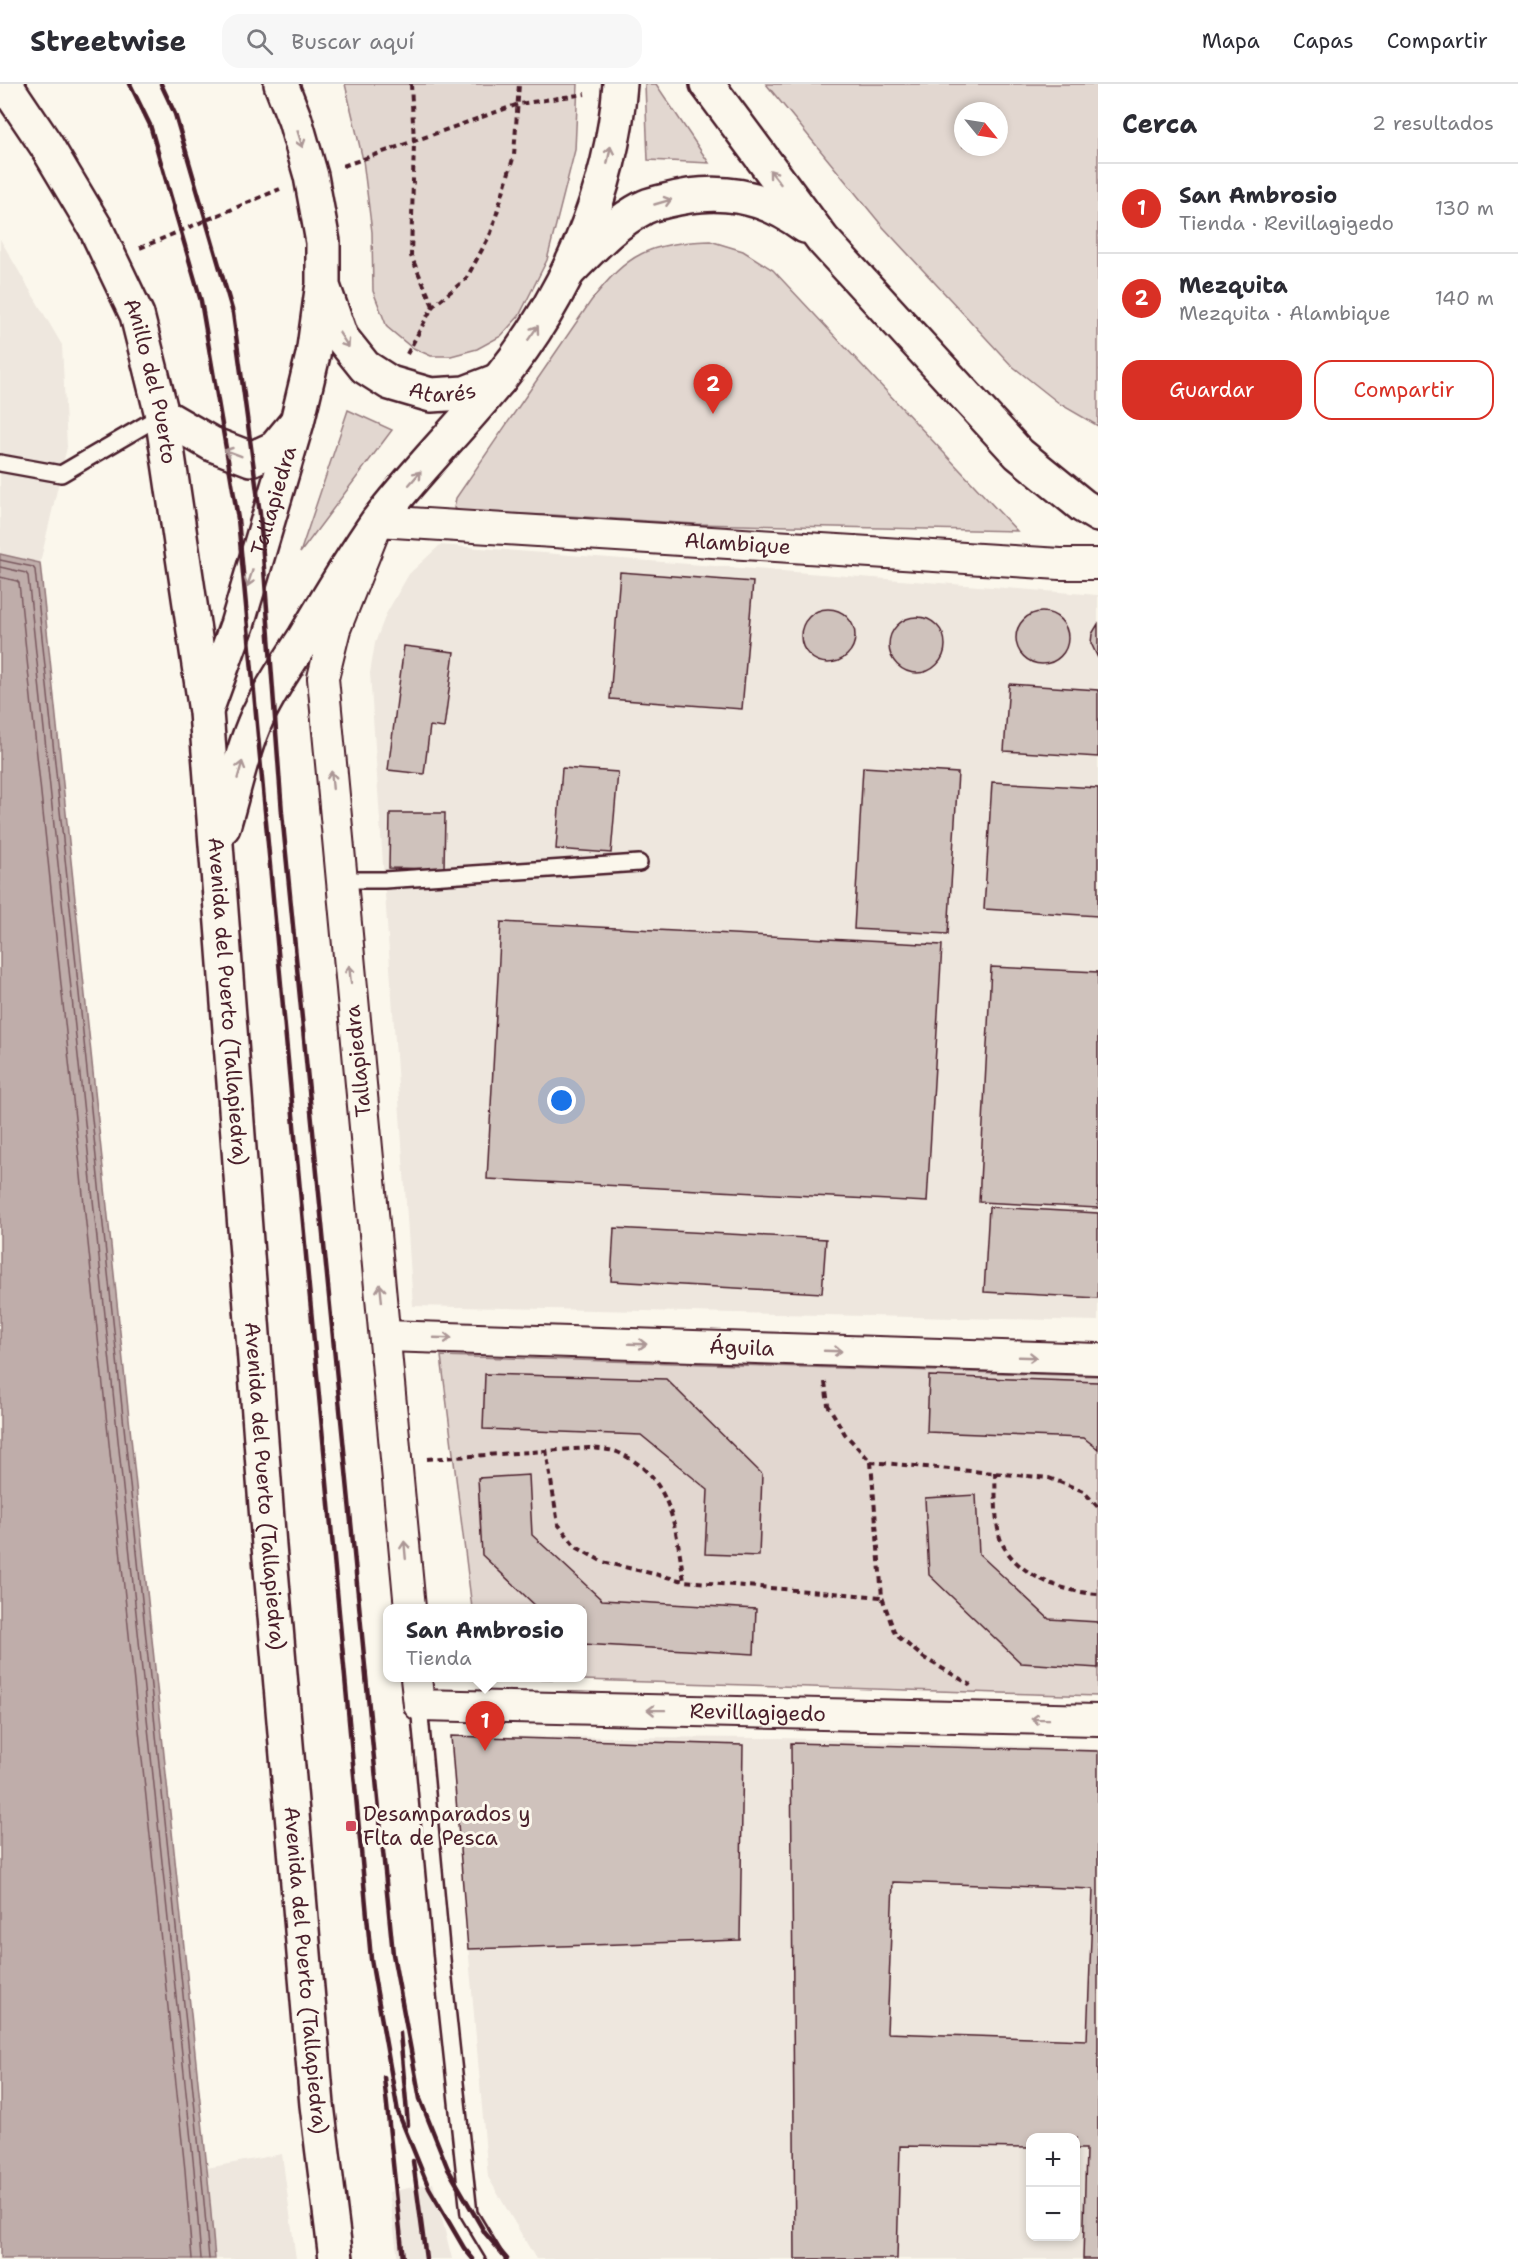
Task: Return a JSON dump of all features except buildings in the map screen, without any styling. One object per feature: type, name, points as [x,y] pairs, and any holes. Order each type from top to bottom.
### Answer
[{"type":"main road","name":"Anillo del Puerto","points":[[5,84],[46,145],[95,227],[136,315],[162,415],[206,712]]},
{"type":"main road","name":"Atarés","points":[[281,84],[295,120],[311,176],[323,242],[323,286],[341,337],[364,367],[390,383],[431,395],[465,393],[499,381],[537,328],[567,273],[598,200],[610,156],[620,88]]},
{"type":"main road","points":[[707,84],[823,240],[1019,454],[1083,506],[1098,515]]},
{"type":"main road","points":[[567,273],[604,235],[645,207],[691,194],[739,195],[767,204],[785,211],[823,240]]},
{"type":"main road","name":"Tallapiedra","points":[[206,712],[237,625],[297,422],[313,355],[323,286]]},
{"type":"main road","name":"Tallapiedra","points":[[217,846],[259,713],[378,521],[499,381]]},
{"type":"main road","points":[[162,415],[212,444],[250,459],[275,448],[297,422]]},
{"type":"main road","name":"Avenida del Puerto (Tallapiedra)","points":[[206,712],[269,1546],[317,2105],[336,2259]]},
{"type":"street","name":"Alambique","points":[[378,521],[1060,564],[1098,564]]},
{"type":"street","name":"Tallapiedra","points":[[378,521],[335,629],[323,678],[410,1604]]},
{"type":"street","name":"Águila","points":[[385,1336],[1098,1359]]},
{"type":"street","name":"Revillagigedo","points":[[418,1691],[1098,1720]]},
{"type":"lane","points":[[0,463],[61,474],[162,415]]},
{"type":"lane","points":[[341,880],[384,880],[639,863]]},
{"type":"lane","points":[[418,1691],[442,1970],[469,2214],[496,2259]]},
{"type":"path","points":[[411,84],[414,142],[411,256],[433,306]]},
{"type":"path","points":[[390,383],[433,306],[466,279],[491,233],[514,155],[519,84]]},
{"type":"path","points":[[110,260],[311,176],[519,104],[620,88]]},
{"type":"path","points":[[821,1350],[828,1405],[845,1434],[871,1462],[882,1597],[895,1634],[924,1658],[972,1686]]},
{"type":"path","points":[[396,1461],[589,1448],[615,1451],[640,1465],[662,1489],[675,1523],[684,1581]]},
{"type":"path","points":[[546,1450],[558,1524],[576,1547],[603,1562],[684,1581],[882,1597]]},
{"type":"path","points":[[871,1462],[1049,1478],[1083,1491],[1098,1507]]},
{"type":"path","points":[[995,1472],[997,1521],[1002,1545],[1022,1567],[1054,1586],[1098,1594]]},
{"type":"shaded area","points":[[345,84],[578,84],[575,150],[547,260],[519,316],[501,336],[477,349],[451,356],[431,356],[411,347],[387,327],[373,291],[372,232],[363,160]]},
{"type":"shaded area","points":[[645,84],[656,84],[709,163],[648,160]]},
{"type":"shaded area","points":[[766,84],[1098,84],[1098,426],[1060,404],[1011,365],[883,227]]},
{"type":"shaded area","points":[[0,239],[62,345],[67,447],[40,563],[0,554]]},
{"type":"shaded area","points":[[710,241],[743,251],[773,270],[1017,531],[696,524],[552,515],[463,513],[454,508],[456,498],[604,285],[629,261],[655,248],[671,244]]},
{"type":"shaded area","points":[[348,410],[392,430],[300,553]]},
{"type":"shaded area","points":[[440,545],[1098,595],[1098,1321],[413,1306],[370,673],[375,643],[386,614],[409,574]]},
{"type":"shaded area","points":[[441,1356],[1098,1376],[1098,1696],[587,1680],[587,1604],[472,1604]]},
{"type":"shaded area","points":[[450,1736],[780,1738],[1098,1749],[1098,2259],[536,2259],[488,2177]]},
{"type":"shaded area","points":[[282,2154],[296,2259],[215,2259],[207,2168]]},
{"type":"shaded area","points":[[433,2183],[452,2259],[398,2259],[389,2192]]},
{"type":"water","points":[[0,554],[40,563],[215,2259],[0,2259]]},
{"type":"railway","points":[[130,84],[150,125],[201,301],[238,519],[371,1959],[398,2112],[429,2188],[464,2248],[473,2259]]},
{"type":"railway","points":[[161,84],[175,114],[233,313],[260,514],[282,813],[393,1954],[420,2099],[448,2169],[485,2233],[507,2259]]},
{"type":"railway","points":[[400,2033],[408,2125]]},
{"type":"railway","points":[[384,2077],[403,2259]]},
{"type":"railway","points":[[413,2161],[426,2259]]},
{"type":"place","name":"Mezquita","points":[[713,414]]},
{"type":"place","name":"San Ambrosio","points":[[485,1751]]},
{"type":"place","name":"Desamparados y Flta de Pesca","points":[[351,1826]]}]
